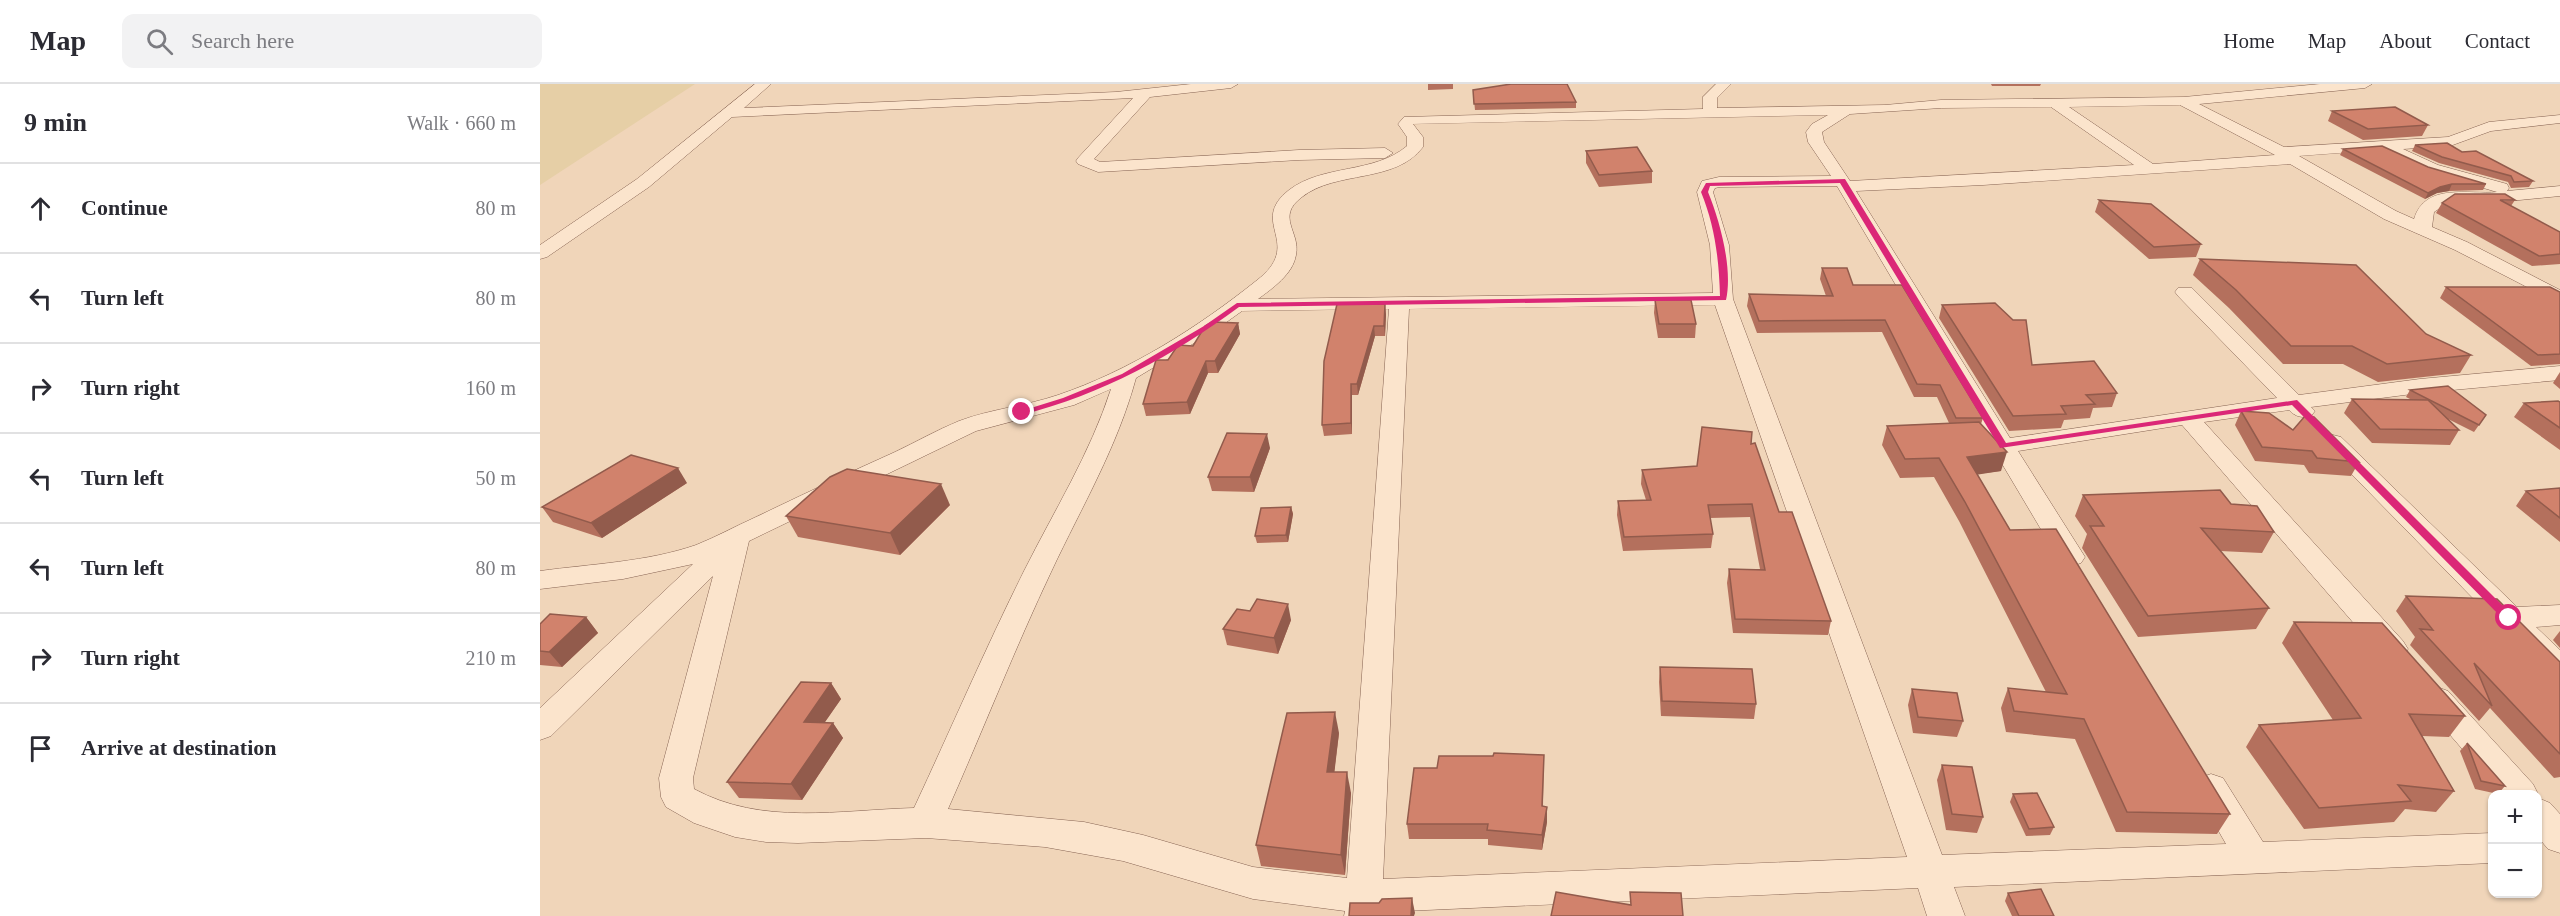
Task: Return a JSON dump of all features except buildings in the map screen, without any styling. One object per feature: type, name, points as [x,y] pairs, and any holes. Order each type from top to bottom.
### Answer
[{"type":"street","points":[[540,254],[643,183],[764,84]]},
{"type":"street","points":[[728,113],[1144,95],[1231,84]]},
{"type":"street","points":[[1710,112],[1710,97],[1725,84]]},
{"type":"street","points":[[540,580],[672,561],[737,537],[968,426],[1066,400],[1125,375],[1207,327],[1280,270],[1286,260],[1287,250],[1279,214],[1284,203],[1297,192],[1317,182],[1391,163],[1410,153],[1415,147],[1415,137],[1405,124],[1418,119],[1896,109],[1941,104],[2184,101],[2365,84]]},
{"type":"street","points":[[2164,87],[2184,101],[2288,156],[2390,215],[2482,257],[2560,298]]},
{"type":"street","points":[[1144,95],[1084,161],[1088,165],[1098,167],[1299,155],[1410,153]]},
{"type":"street","points":[[2053,102],[2149,168]]},
{"type":"street","points":[[1847,110],[1817,127],[1814,132],[1816,142],[1844,183],[2083,576]]},
{"type":"street","points":[[1946,916],[1723,298],[1723,257],[1705,192],[1708,184],[1983,180],[2149,168],[2383,145],[2450,141],[2489,127],[2560,119]]},
{"type":"street","points":[[2383,145],[2432,168],[2560,205]]},
{"type":"street","points":[[2423,230],[2424,214],[2427,209],[2445,196],[2529,195],[2560,192]]},
{"type":"street","points":[[2185,292],[2560,668]]},
{"type":"street","points":[[1237,305],[1723,298]]},
{"type":"street","points":[[1363,906],[1399,302]]},
{"type":"street","points":[[2004,446],[2294,402],[2480,379],[2560,373]]},
{"type":"street","points":[[925,823],[1038,570],[1078,495],[1113,419],[1125,375]]},
{"type":"street","points":[[2188,418],[2517,790]]},
{"type":"street","points":[[540,727],[737,537]]},
{"type":"street","points":[[737,537],[676,778],[678,797],[693,808],[725,820],[773,828],[925,823],[1085,837],[1176,860],[1239,880],[1363,906],[1929,871],[2488,848]]},
{"type":"street","points":[[2509,618],[2560,615]]},
{"type":"street","points":[[2198,767],[2253,858]]},
{"type":"street","points":[[2542,818],[2560,838]]},
{"type":"street","points":[[2542,846],[2560,845]]},
{"type":"shaded area","points":[[540,84],[695,84],[540,185]]},
{"type":"route","points":[[1022,412],[1066,400],[1125,375],[1207,327],[1237,305],[1723,298],[1723,257],[1704,188],[1708,184],[1842,181],[2004,446],[2294,402],[2509,618]]}]
